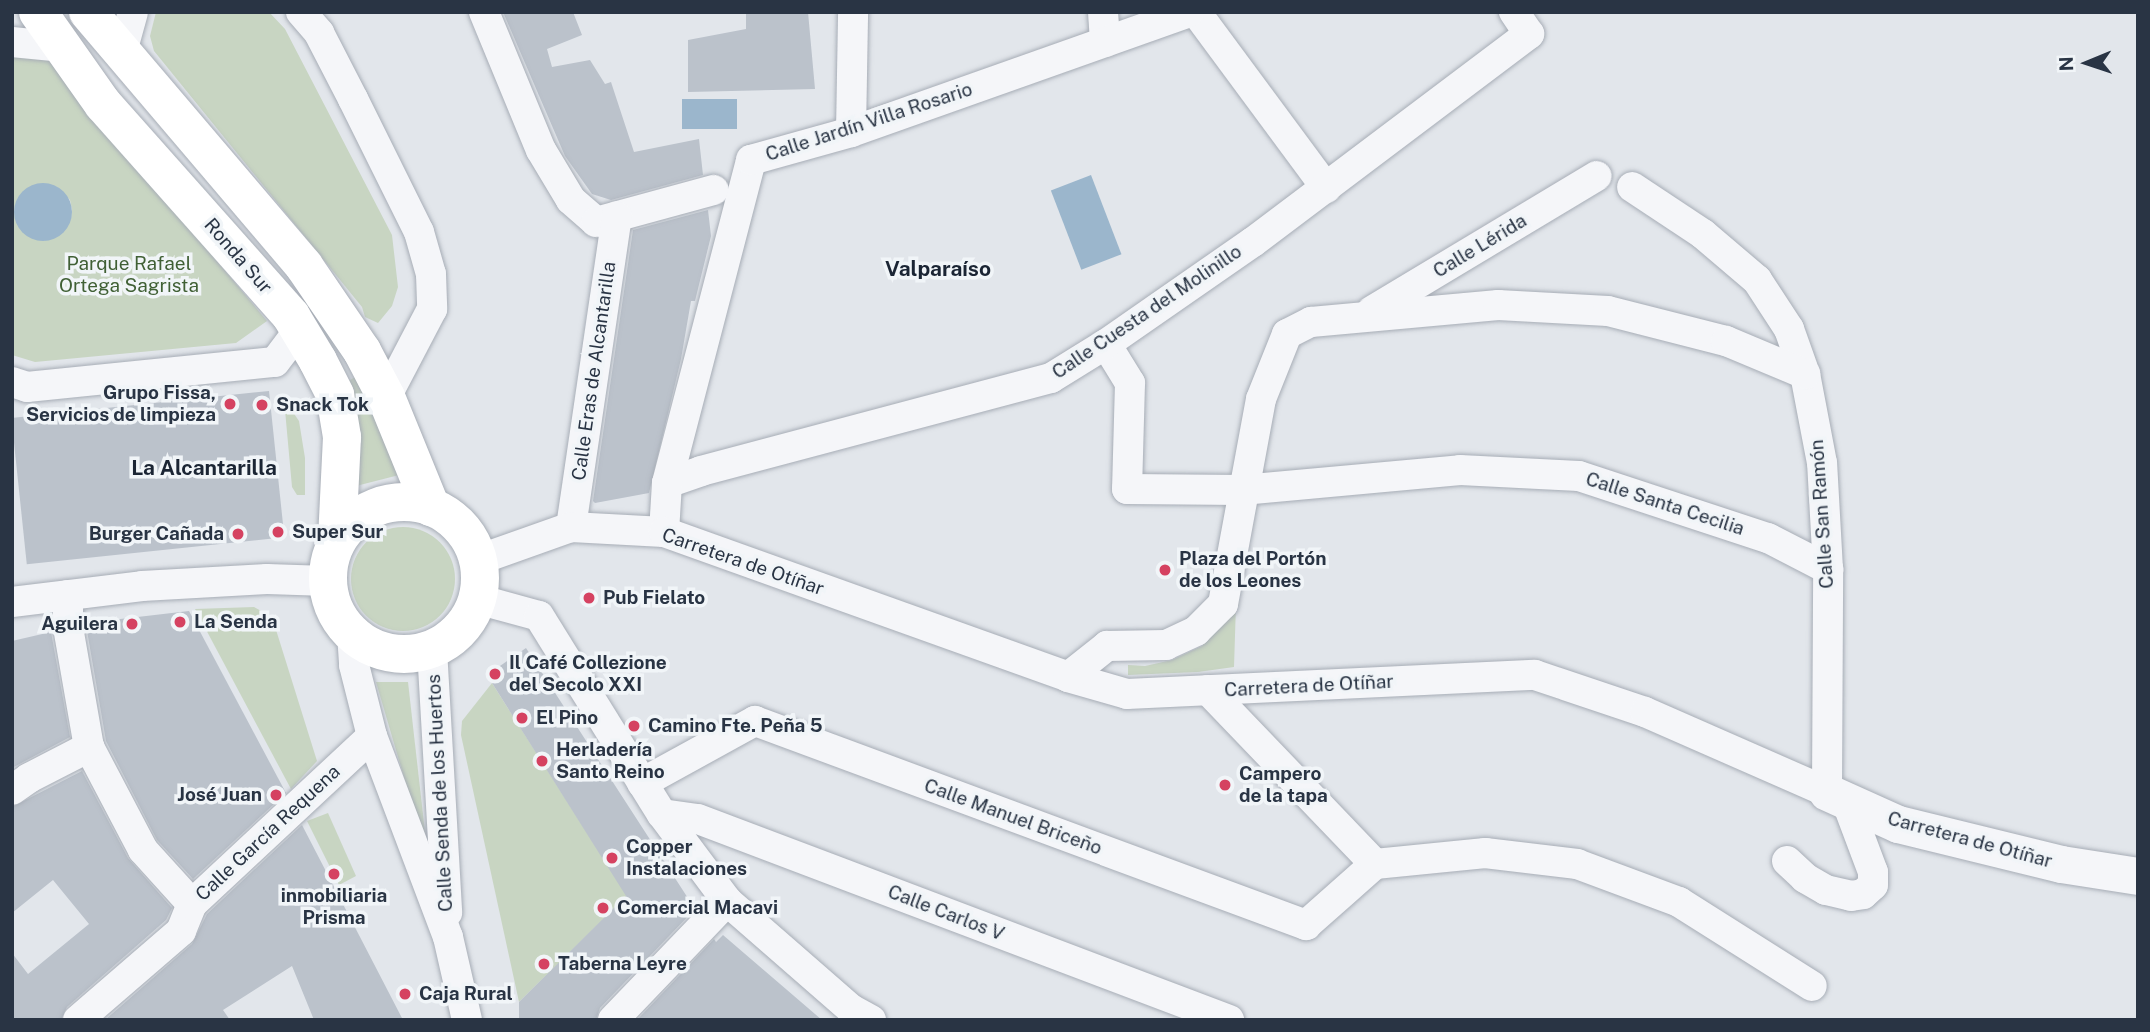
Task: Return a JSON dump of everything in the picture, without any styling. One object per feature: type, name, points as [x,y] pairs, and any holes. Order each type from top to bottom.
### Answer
[{"type":"main road","name":"Ronda Sur","points":[[38,12],[103,104],[291,316],[335,395],[342,437],[337,540]]},
{"type":"main road","points":[[88,12],[304,265],[362,351],[386,397],[432,506]]},
{"type":"main road","points":[[414,502],[432,506],[461,527],[478,560],[480,580],[477,599],[460,629],[432,649],[415,654],[398,654],[366,645],[339,619],[327,581],[330,559],[337,540],[348,525],[378,505],[414,502]]},
{"type":"street","points":[[122,52],[133,12]]},
{"type":"street","points":[[301,12],[319,33],[359,111],[419,232],[431,274],[432,309],[386,397]]},
{"type":"street","points":[[484,12],[541,150],[571,200],[596,222],[714,190]]},
{"type":"street","points":[[851,132],[853,12]]},
{"type":"street","points":[[1103,12],[1105,42]]},
{"type":"street","name":"Calle Jardín Villa Rosario","points":[[664,532],[667,483],[751,160],[851,132],[1189,12]]},
{"type":"street","points":[[1196,12],[1326,188]]},
{"type":"street","name":"Calle Cuesta del Molinillo","points":[[667,483],[701,471],[1051,378],[1107,344],[1326,188],[1521,23]]},
{"type":"street","points":[[12,42],[61,47]]},
{"type":"street","name":"Calle Lérida","points":[[1363,317],[1597,176]]},
{"type":"street","name":"Calle San Ramón","points":[[1632,187],[1703,234],[1757,280],[1789,329],[1805,374],[1822,463],[1829,569],[1837,798]]},
{"type":"street","name":"Calle Eras de Alcantarilla","points":[[571,527],[617,216]]},
{"type":"street","points":[[1068,677],[1107,646],[1166,645],[1196,631],[1223,604],[1261,399],[1287,334],[1311,322],[1498,304],[1608,311],[1726,341],[1805,374]]},
{"type":"street","points":[[12,382],[27,387],[275,362],[298,331]]},
{"type":"street","points":[[1107,344],[1130,383],[1127,489],[1242,490]]},
{"type":"street","name":"Calle Santa Cecilia","points":[[1242,490],[1460,470],[1579,476],[1768,538],[1829,569]]},
{"type":"street","name":"Carretera de Otíñar","points":[[478,560],[571,527],[664,532],[1068,677],[1127,694],[1535,676],[1645,712],[1898,824],[2061,864],[2138,876]]},
{"type":"street","points":[[12,602],[173,584],[267,579],[327,581]]},
{"type":"street","points":[[68,595],[68,626],[89,747],[143,850],[191,904]]},
{"type":"street","points":[[477,599],[539,616],[662,814],[727,901],[854,1016]]},
{"type":"street","name":"Calle Senda de los Huertos","points":[[352,634],[354,665],[372,736],[448,937],[467,1020]]},
{"type":"street","name":"Calle Senda de los Huertos","points":[[432,649],[448,937]]},
{"type":"street","points":[[1208,690],[1375,864],[1485,853],[1577,864],[1679,902],[1812,986]]},
{"type":"street","name":"Calle Manuel Briceño","points":[[642,783],[755,721],[1306,925],[1375,864]]},
{"type":"street","name":"Calle García Requena","points":[[94,1015],[181,931],[191,904],[372,736]]},
{"type":"street","points":[[12,790],[29,778],[89,747]]},
{"type":"street","points":[[1787,861],[1805,878],[1826,890],[1851,895],[1863,894],[1872,885],[1873,872],[1837,798]]},
{"type":"street","name":"Calle Carlos V","points":[[662,814],[698,819],[1229,1020]]},
{"type":"street","points":[[613,1020],[727,901]]},
{"type":"green space","points":[[156,12],[269,12],[285,29],[392,235],[398,287],[392,306],[378,323],[365,317],[362,307],[154,51],[150,36]]},
{"type":"green space","name":"Parque Rafael Ortega Sagrista","points":[[12,57],[48,59],[267,321],[236,343],[35,362],[12,355]],"holes":[[[39,184],[57,187],[70,200],[71,219],[44,241],[26,235],[30,187]]]},
{"type":"green space","points":[[355,377],[403,474],[356,486],[347,382]]},
{"type":"green space","points":[[284,399],[299,421],[305,458],[305,495],[297,495],[292,487]]},
{"type":"green space","points":[[403,527],[423,531],[440,542],[451,559],[455,579],[451,599],[440,616],[423,627],[403,631],[383,627],[366,616],[355,599],[351,579],[355,559],[366,542],[383,531]]},
{"type":"green space","points":[[1236,604],[1234,667],[1198,672],[1128,675],[1128,665],[1145,666],[1172,660],[1202,646]]},
{"type":"green space","points":[[254,607],[272,617],[317,761],[291,789],[195,609]]},
{"type":"green space","points":[[376,682],[408,682],[428,859]]},
{"type":"green space","points":[[492,683],[627,896],[519,1002],[461,735],[462,721]]},
{"type":"green space","points":[[328,813],[356,876],[339,885],[307,821]]},
{"type":"water","points":[[682,99],[737,99],[737,129],[682,129]]},
{"type":"water","points":[[1091,175],[1121,254],[1081,270],[1051,190]]},
{"type":"water","points":[[43,183],[59,188],[67,196],[72,212],[67,228],[59,236],[43,241],[27,236],[19,228],[14,212],[19,196],[27,188]]},
{"type":"building","points":[[503,12],[573,12],[582,35],[547,49],[552,67],[590,60],[605,84],[611,82],[634,152],[699,139],[703,175],[611,200],[592,194],[565,156]]},
{"type":"building","points":[[746,12],[808,12],[815,89],[688,92],[688,40],[746,29]]},
{"type":"building","points":[[708,210],[711,236],[695,301],[691,301],[681,359],[649,493],[595,503],[593,501],[633,230]]},
{"type":"building","points":[[269,391],[284,537],[27,564],[12,418]]},
{"type":"building","points":[[189,611],[286,793],[193,879],[157,840],[106,741],[86,625]]},
{"type":"building","points":[[51,632],[70,737],[12,768],[12,641]]},
{"type":"building","points":[[526,648],[695,909],[600,1008],[596,1020],[519,1020],[519,1002],[626,896],[487,675]]},
{"type":"building","points":[[82,771],[128,858],[172,908],[166,920],[67,1007],[61,1020],[12,1020],[12,953],[28,974],[89,924],[53,880],[12,913],[12,807]]},
{"type":"building","points":[[302,825],[403,1020],[314,1020],[292,966],[223,1010],[230,1020],[105,1020],[192,944],[207,914]]},
{"type":"building","points":[[723,935],[822,1020],[637,1020],[714,939],[716,942]]},
{"type":"place","name":"Grupo Fissa, Servicios de limpieza","points":[[230,404]]},
{"type":"place","name":"Snack Tok","points":[[262,405]]},
{"type":"place","name":"Super Sur","points":[[278,532]]},
{"type":"place","name":"Burger Cañada","points":[[238,534]]},
{"type":"place","name":"Plaza del Portón de los Leones","points":[[1165,570]]},
{"type":"place","name":"Pub Fielato","points":[[589,598]]},
{"type":"place","name":"La Senda","points":[[180,622]]},
{"type":"place","name":"Aguilera","points":[[132,624]]},
{"type":"place","name":"Il Café Collezione del Secolo XXI","points":[[495,674]]},
{"type":"place","name":"El Pino","points":[[522,718]]},
{"type":"place","name":"Camino Fte. Peña 5","points":[[634,726]]},
{"type":"place","name":"Herladería Santo Reino","points":[[542,761]]},
{"type":"place","name":"Campero de la tapa","points":[[1225,785]]},
{"type":"place","name":"José Juan","points":[[276,795]]},
{"type":"place","name":"Copper Instalaciones","points":[[612,858]]},
{"type":"place","name":"inmobiliaria Prisma","points":[[334,874]]},
{"type":"place","name":"Comercial Macavi","points":[[603,908]]},
{"type":"place","name":"Taberna Leyre","points":[[544,964]]},
{"type":"place","name":"Caja Rural","points":[[405,994]]},
{"type":"district","name":"Valparaíso","points":[[938,269]]},
{"type":"district","name":"La Alcantarilla","points":[[204,468]]}]
